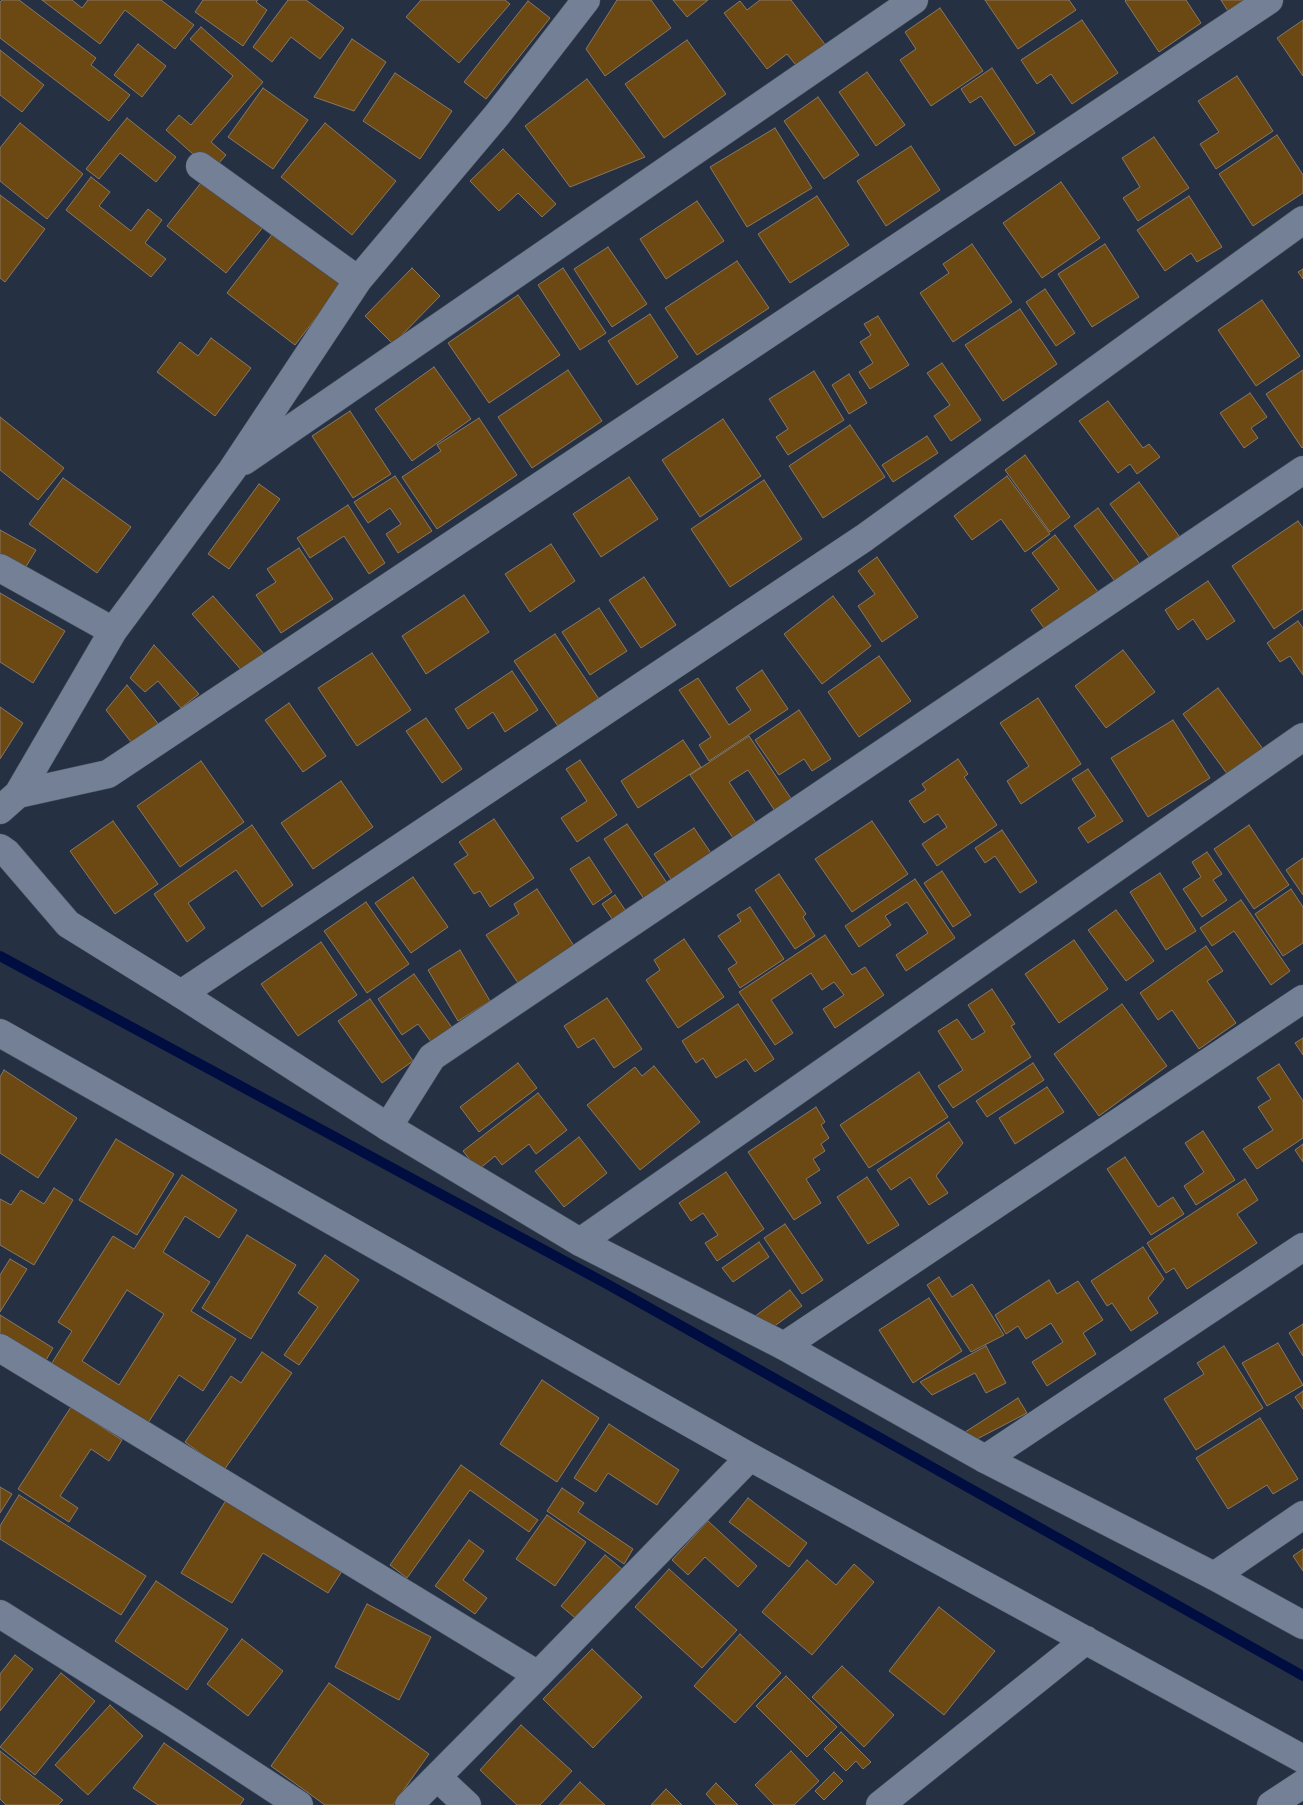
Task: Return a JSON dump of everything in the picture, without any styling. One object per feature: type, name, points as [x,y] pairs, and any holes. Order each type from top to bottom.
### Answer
[{"type":"street","points":[[9,802],[113,631],[232,470],[358,280],[497,115],[586,0]]},
{"type":"street","points":[[232,470],[914,0]]},
{"type":"street","points":[[9,802],[108,774],[1269,0]]},
{"type":"street","points":[[200,166],[358,280]]},
{"type":"street","points":[[181,994],[864,538],[1303,220]]},
{"type":"street","points":[[388,1127],[432,1057],[1303,470]]},
{"type":"street","points":[[0,568],[113,631]]},
{"type":"street","points":[[580,1242],[1303,737]]},
{"type":"street","points":[[0,848],[7,853],[68,924],[388,1127],[580,1242],[784,1346],[986,1459],[1303,1624]]},
{"type":"street","points":[[784,1346],[1303,999]]},
{"type":"street","points":[[0,1033],[750,1456],[1303,1759]]},
{"type":"street","points":[[986,1459],[1303,1247]]},
{"type":"street","points":[[0,1348],[538,1675]]},
{"type":"street","points":[[409,1805],[750,1456]]},
{"type":"street","points":[[1214,1576],[1303,1515]]},
{"type":"street","points":[[0,1614],[300,1805]]},
{"type":"street","points":[[880,1805],[1086,1640]]},
{"type":"street","points":[[437,1777],[467,1805]]},
{"type":"street","points":[[1271,1805],[1303,1784]]},
{"type":"building","points":[[2,0],[19,0],[96,58],[91,65],[130,95],[109,121],[0,38],[0,2]]},
{"type":"building","points":[[42,0],[72,0],[82,8],[88,0],[161,0],[194,25],[175,49],[125,10],[100,44]]},
{"type":"building","points":[[203,0],[258,0],[256,2],[267,10],[243,46],[195,12]]},
{"type":"building","points":[[288,0],[306,0],[344,28],[320,59],[291,37],[272,62],[253,47]]},
{"type":"building","points":[[421,0],[505,0],[510,4],[459,63],[406,17]]},
{"type":"building","points":[[617,0],[651,0],[671,28],[605,76],[586,49]]},
{"type":"building","points":[[673,0],[708,0],[687,17]]},
{"type":"building","points":[[760,0],[791,0],[827,47],[799,69],[787,54],[767,69],[724,13],[740,1],[747,10]]},
{"type":"building","points":[[985,0],[1069,0],[1076,10],[1018,49]]},
{"type":"building","points":[[1126,0],[1186,0],[1201,23],[1159,52]]},
{"type":"building","points":[[1221,0],[1255,0],[1231,16]]},
{"type":"building","points":[[528,1],[550,18],[486,99],[464,82]]},
{"type":"building","points":[[940,8],[983,71],[931,106],[900,60],[916,49],[905,32]]},
{"type":"building","points":[[1082,20],[1118,73],[1072,104],[1051,74],[1037,84],[1021,60]]},
{"type":"building","points":[[1303,20],[1303,76],[1277,38]]},
{"type":"building","points":[[201,27],[263,82],[211,142],[226,155],[212,171],[166,130],[179,115],[191,125],[233,76],[190,39]]},
{"type":"building","points":[[352,39],[386,62],[354,111],[314,97]]},
{"type":"building","points":[[687,40],[726,94],[664,138],[625,84]]},
{"type":"building","points":[[138,44],[166,66],[142,97],[114,75]]},
{"type":"building","points":[[0,50],[44,85],[22,112],[0,95]]},
{"type":"building","points":[[992,68],[1035,133],[1015,146],[981,96],[970,103],[961,89]]},
{"type":"building","points":[[867,72],[905,125],[876,146],[839,92]]},
{"type":"building","points":[[395,73],[452,111],[420,159],[363,121]]},
{"type":"building","points":[[1237,76],[1273,131],[1216,169],[1200,144],[1219,132],[1198,101]]},
{"type":"building","points":[[587,79],[645,157],[570,187],[525,126]]},
{"type":"building","points":[[263,88],[308,120],[273,169],[228,137]]},
{"type":"building","points":[[818,97],[859,155],[824,179],[784,121]]},
{"type":"building","points":[[127,118],[176,157],[156,182],[120,153],[99,179],[86,169]]},
{"type":"building","points":[[20,123],[83,174],[47,219],[0,181],[0,148]]},
{"type":"building","points":[[325,123],[396,181],[352,235],[281,177]]},
{"type":"building","points":[[775,128],[812,188],[747,227],[710,167]]},
{"type":"building","points":[[1277,135],[1303,175],[1303,193],[1253,226],[1219,174]]},
{"type":"building","points":[[1154,137],[1189,188],[1138,221],[1123,198],[1140,187],[1122,158]]},
{"type":"building","points":[[911,146],[940,190],[886,226],[857,181]]},
{"type":"building","points":[[503,149],[556,204],[542,217],[518,193],[499,211],[470,181]]},
{"type":"building","points":[[91,177],[110,192],[99,206],[131,231],[148,209],[162,220],[145,243],[166,259],[151,277],[66,210]]},
{"type":"building","points":[[204,179],[264,226],[226,273],[167,226]]},
{"type":"building","points":[[1061,182],[1100,238],[1042,278],[1003,223]]},
{"type":"building","points":[[0,195],[45,229],[5,282],[0,278]]},
{"type":"building","points":[[817,196],[849,245],[790,283],[758,234]]},
{"type":"building","points":[[1189,196],[1222,247],[1197,262],[1191,253],[1165,271],[1137,230]]},
{"type":"building","points":[[697,201],[724,241],[666,279],[640,239]]},
{"type":"building","points":[[274,232],[342,284],[295,345],[227,293]]},
{"type":"building","points":[[972,244],[1012,302],[953,342],[920,293],[949,273],[943,264]]},
{"type":"building","points":[[1105,244],[1139,297],[1092,327],[1058,274]]},
{"type":"building","points":[[608,247],[647,304],[612,327],[574,269]]},
{"type":"building","points":[[737,261],[769,308],[697,355],[665,308]]},
{"type":"building","points":[[412,268],[440,296],[393,344],[365,316]]},
{"type":"building","points":[[563,268],[606,333],[580,350],[538,285]]},
{"type":"building","points":[[1303,269],[1303,279],[1298,272]]},
{"type":"building","points":[[1045,289],[1075,333],[1056,346],[1026,302]]},
{"type":"building","points":[[518,295],[560,355],[489,403],[448,343]]},
{"type":"building","points":[[1262,300],[1300,356],[1256,386],[1218,330]]},
{"type":"building","points":[[1020,309],[1057,364],[1003,401],[965,345]]},
{"type":"building","points":[[650,314],[678,357],[637,385],[608,341]]},
{"type":"building","points":[[878,316],[909,365],[870,389],[859,372],[873,363],[860,342],[871,335],[864,324]]},
{"type":"building","points":[[211,338],[251,368],[215,416],[157,372],[180,342],[198,356]]},
{"type":"building","points":[[942,363],[981,420],[951,441],[934,416],[950,405],[927,373]]},
{"type":"building","points":[[434,367],[471,419],[412,461],[375,409]]},
{"type":"building","points":[[568,370],[602,421],[532,468],[498,417]]},
{"type":"building","points":[[1303,370],[1303,447],[1302,448],[1266,394]]},
{"type":"building","points":[[814,371],[844,420],[788,455],[776,437],[788,429],[769,399]]},
{"type":"building","points":[[849,374],[867,403],[849,414],[832,385]]},
{"type":"building","points":[[1250,393],[1267,417],[1251,428],[1258,438],[1244,448],[1220,413]]},
{"type":"building","points":[[1108,401],[1143,448],[1149,444],[1160,457],[1137,474],[1130,464],[1118,473],[1079,421]]},
{"type":"building","points":[[350,411],[391,474],[353,498],[312,436]]},
{"type":"building","points":[[0,417],[64,468],[38,500],[0,470]]},
{"type":"building","points":[[479,418],[517,475],[437,529],[402,477],[441,451],[437,445]]},
{"type":"building","points":[[723,419],[761,476],[700,517],[662,460]]},
{"type":"building","points":[[850,425],[885,477],[823,518],[789,466]]},
{"type":"building","points":[[927,436],[938,453],[893,482],[882,465]]},
{"type":"building","points":[[1025,455],[1070,517],[1050,532],[1005,470]]},
{"type":"building","points":[[395,476],[432,531],[398,553],[386,534],[401,524],[390,508],[368,523],[354,502]]},
{"type":"building","points":[[1007,476],[1050,534],[1025,552],[1001,519],[972,540],[954,516]]},
{"type":"building","points":[[629,477],[658,519],[601,557],[573,514]]},
{"type":"building","points":[[63,478],[131,527],[97,573],[29,524]]},
{"type":"building","points":[[764,480],[802,539],[730,587],[691,529]]},
{"type":"building","points":[[1139,482],[1179,536],[1150,558],[1110,504]]},
{"type":"building","points":[[259,484],[280,499],[229,569],[208,554]]},
{"type":"building","points":[[348,505],[385,563],[369,574],[344,536],[310,558],[297,538]]},
{"type":"building","points":[[1098,508],[1142,567],[1117,584],[1074,526]]},
{"type":"building","points":[[1298,521],[1303,528],[1303,609],[1274,629],[1232,566]]},
{"type":"building","points":[[0,530],[36,550],[24,570],[0,556]]},
{"type":"building","points":[[1055,535],[1098,592],[1046,631],[1031,610],[1059,589],[1032,553]]},
{"type":"building","points":[[551,544],[575,581],[530,612],[505,574]]},
{"type":"building","points":[[299,548],[333,599],[281,633],[256,595],[276,582],[267,569]]},
{"type":"building","points":[[877,557],[918,617],[882,642],[858,606],[875,594],[858,571]]},
{"type":"building","points":[[644,577],[676,625],[641,648],[609,600]]},
{"type":"building","points":[[1208,581],[1235,621],[1207,640],[1193,619],[1178,630],[1165,610]]},
{"type":"building","points":[[0,593],[65,631],[33,683],[0,662]]},
{"type":"building","points":[[464,595],[489,632],[426,674],[402,636]]},
{"type":"building","points":[[213,596],[265,655],[244,673],[192,614]]},
{"type":"building","points":[[833,596],[871,646],[822,684],[784,634]]},
{"type":"building","points":[[599,608],[627,651],[590,675],[562,632]]},
{"type":"building","points":[[1298,621],[1303,628],[1303,675],[1290,656],[1280,662],[1267,643]]},
{"type":"building","points":[[555,634],[603,705],[562,732],[514,661]]},
{"type":"building","points":[[154,645],[199,694],[181,708],[158,681],[145,692],[130,678]]},
{"type":"building","points":[[1123,650],[1155,692],[1106,728],[1075,686]]},
{"type":"building","points":[[372,653],[411,710],[357,746],[318,688]]},
{"type":"building","points":[[879,656],[911,701],[859,737],[828,692]]},
{"type":"building","points":[[762,670],[788,709],[709,761],[699,745],[711,737],[679,690],[698,678],[729,725],[751,710],[736,688]]},
{"type":"building","points":[[512,671],[538,710],[505,732],[493,712],[468,729],[455,709]]},
{"type":"building","points":[[127,685],[160,726],[135,747],[106,710]]},
{"type":"building","points":[[1218,688],[1263,749],[1228,775],[1183,714]]},
{"type":"building","points":[[1038,698],[1081,764],[1021,804],[1007,781],[1029,766],[1000,723]]},
{"type":"building","points":[[289,703],[326,756],[303,772],[265,720]]},
{"type":"building","points":[[0,707],[23,723],[0,759]]},
{"type":"building","points":[[799,710],[831,759],[812,771],[804,759],[779,775],[755,740]]},
{"type":"building","points":[[426,718],[462,769],[442,783],[406,731]]},
{"type":"building","points":[[1173,720],[1210,778],[1148,817],[1111,758]]},
{"type":"building","points":[[749,736],[792,800],[775,811],[748,770],[729,782],[756,823],[733,838],[690,775]]},
{"type":"building","points":[[683,740],[701,767],[638,808],[621,781]]},
{"type":"building","points":[[958,759],[968,774],[964,777],[997,825],[937,866],[922,844],[947,827],[938,814],[924,823],[909,801],[926,790],[922,784]]},
{"type":"building","points":[[580,760],[617,815],[577,842],[561,818],[587,801],[566,769]]},
{"type":"building","points":[[201,761],[244,822],[180,867],[137,806]]},
{"type":"building","points":[[1088,769],[1123,821],[1088,843],[1078,828],[1096,816],[1072,779]]},
{"type":"building","points":[[341,781],[373,827],[313,869],[281,823]]},
{"type":"building","points":[[494,819],[534,878],[490,907],[480,891],[474,894],[454,864],[468,855],[459,842]]},
{"type":"building","points":[[113,821],[158,884],[115,914],[70,851]]},
{"type":"building","points":[[872,821],[908,874],[852,912],[815,859]]},
{"type":"building","points":[[627,824],[669,886],[646,902],[604,839]]},
{"type":"building","points":[[252,825],[293,885],[262,907],[236,870],[188,903],[205,928],[187,942],[154,894]]},
{"type":"building","points":[[1249,825],[1289,885],[1254,909],[1214,849]]},
{"type":"building","points":[[694,828],[715,859],[675,885],[654,854]]},
{"type":"building","points":[[1002,830],[1037,882],[1020,893],[995,856],[985,863],[975,848]]},
{"type":"building","points":[[1207,852],[1222,874],[1213,880],[1227,900],[1202,917],[1183,889],[1201,877],[1192,862]]},
{"type":"building","points":[[589,857],[612,892],[593,905],[570,869]]},
{"type":"building","points":[[1303,858],[1303,895],[1286,870]]},
{"type":"building","points":[[942,871],[971,915],[953,927],[924,883]]},
{"type":"building","points":[[1160,873],[1196,931],[1166,950],[1130,892]]},
{"type":"building","points":[[779,874],[806,914],[803,917],[815,936],[795,949],[755,890]]},
{"type":"building","points":[[413,877],[448,927],[411,953],[375,903]]},
{"type":"building","points":[[915,879],[955,938],[906,971],[896,955],[928,933],[907,902],[885,916],[891,925],[859,947],[845,926]]},
{"type":"building","points":[[537,889],[576,949],[520,986],[486,935],[519,914],[514,904]]},
{"type":"building","points":[[1291,889],[1303,907],[1303,943],[1283,956],[1255,914]]},
{"type":"building","points":[[615,895],[630,917],[617,926],[602,904]]},
{"type":"building","points":[[1241,900],[1290,971],[1271,985],[1234,931],[1212,946],[1200,928]]},
{"type":"building","points":[[366,902],[409,964],[367,993],[324,931]]},
{"type":"building","points":[[750,907],[784,959],[740,988],[728,969],[737,963],[718,936],[741,921],[737,915]]},
{"type":"building","points":[[1116,910],[1154,961],[1126,981],[1088,930]]},
{"type":"building","points":[[825,935],[852,975],[865,967],[884,995],[835,1028],[823,1009],[844,995],[834,982],[822,990],[811,973],[771,1000],[793,1033],[775,1045],[739,992]]},
{"type":"building","points":[[684,939],[724,997],[678,1028],[646,980],[660,970],[654,960]]},
{"type":"building","points":[[1074,940],[1108,989],[1059,1023],[1025,974]]},
{"type":"building","points":[[321,942],[357,995],[298,1036],[261,984]]},
{"type":"building","points":[[1206,946],[1223,971],[1207,981],[1236,1023],[1199,1049],[1172,1010],[1158,1020],[1140,993]]},
{"type":"building","points":[[460,950],[490,1001],[458,1021],[428,970]]},
{"type":"building","points":[[414,974],[453,1029],[432,1043],[418,1024],[402,1035],[378,999]]},
{"type":"building","points":[[992,989],[1015,1024],[1011,1026],[1031,1057],[953,1108],[938,1086],[963,1070],[938,1031],[957,1019],[972,1040],[985,1032],[968,1005]]},
{"type":"building","points":[[607,998],[642,1049],[614,1068],[594,1038],[578,1048],[564,1026]]},
{"type":"building","points":[[370,999],[413,1061],[382,1083],[338,1021]]},
{"type":"building","points":[[738,1004],[774,1059],[755,1072],[746,1059],[716,1078],[703,1058],[696,1063],[682,1041]]},
{"type":"building","points":[[1122,1004],[1167,1066],[1099,1116],[1054,1054]]},
{"type":"building","points":[[1303,1038],[1303,1055],[1295,1043]]},
{"type":"building","points":[[518,1063],[537,1088],[479,1132],[460,1107]]},
{"type":"building","points":[[1033,1063],[1044,1080],[987,1117],[976,1101]]},
{"type":"building","points":[[1279,1064],[1303,1101],[1303,1138],[1257,1169],[1243,1149],[1273,1130],[1258,1107],[1271,1099],[1257,1078]]},
{"type":"building","points":[[654,1066],[700,1122],[640,1170],[587,1105],[635,1067],[642,1076]]},
{"type":"building","points":[[4,1070],[77,1118],[38,1178],[0,1153],[0,1077]]},
{"type":"building","points":[[919,1072],[948,1117],[869,1168],[840,1125]]},
{"type":"building","points":[[1047,1087],[1064,1112],[1015,1144],[999,1118]]},
{"type":"building","points":[[538,1093],[567,1130],[536,1154],[529,1144],[502,1165],[495,1156],[478,1170],[463,1151]]},
{"type":"building","points":[[816,1107],[825,1122],[821,1125],[829,1138],[821,1144],[825,1151],[813,1159],[820,1170],[806,1179],[821,1203],[794,1220],[748,1152]]},
{"type":"building","points":[[949,1122],[963,1143],[936,1176],[948,1193],[929,1205],[910,1177],[891,1190],[877,1170]]},
{"type":"building","points":[[1203,1131],[1235,1180],[1196,1205],[1184,1186],[1204,1172],[1185,1143]]},
{"type":"building","points":[[579,1137],[607,1173],[564,1207],[535,1171]]},
{"type":"building","points":[[116,1139],[174,1174],[137,1235],[79,1200]]},
{"type":"building","points":[[1303,1144],[1303,1162],[1295,1150]]},
{"type":"building","points":[[1125,1157],[1158,1207],[1173,1197],[1184,1214],[1151,1235],[1107,1169]]},
{"type":"building","points":[[726,1172],[764,1229],[717,1261],[705,1243],[718,1235],[703,1213],[691,1221],[679,1203]]},
{"type":"building","points":[[182,1175],[237,1210],[219,1238],[185,1216],[163,1252],[210,1282],[191,1311],[236,1339],[203,1391],[179,1375],[146,1426],[50,1366],[72,1331],[58,1322],[113,1236],[134,1249]],"holes":[[[127,1290],[164,1314],[119,1385],[82,1361]]]},
{"type":"building","points":[[867,1177],[899,1225],[868,1244],[837,1197]]},
{"type":"building","points":[[1245,1179],[1258,1200],[1237,1214],[1257,1243],[1187,1289],[1174,1268],[1166,1273],[1147,1243]]},
{"type":"building","points":[[54,1188],[73,1200],[34,1265],[0,1245],[0,1199],[11,1205],[21,1190],[44,1204]]},
{"type":"building","points":[[785,1224],[823,1280],[802,1294],[764,1238]]},
{"type":"building","points":[[247,1235],[296,1265],[251,1339],[202,1308]]},
{"type":"building","points":[[759,1242],[769,1257],[733,1282],[722,1268]]},
{"type":"building","points":[[1143,1247],[1164,1279],[1148,1298],[1158,1313],[1131,1331],[1112,1303],[1107,1306],[1091,1281]]},
{"type":"building","points":[[325,1255],[359,1280],[299,1365],[284,1355],[318,1307],[298,1293]]},
{"type":"building","points":[[10,1259],[27,1269],[0,1312],[0,1275]]},
{"type":"building","points":[[939,1277],[952,1297],[972,1284],[1004,1335],[971,1352],[927,1285]]},
{"type":"building","points":[[1049,1280],[1057,1294],[1078,1281],[1103,1320],[1083,1333],[1096,1354],[1047,1386],[1032,1362],[1063,1342],[1051,1323],[1026,1339],[1018,1326],[1006,1334],[995,1315]]},
{"type":"building","points":[[790,1290],[802,1306],[765,1333],[754,1317]]},
{"type":"building","points":[[929,1298],[962,1351],[913,1383],[879,1330]]},
{"type":"building","points":[[0,1315],[53,1348],[42,1367],[0,1341]]},
{"type":"building","points":[[1303,1324],[1303,1356],[1289,1333]]},
{"type":"building","points":[[1278,1343],[1303,1385],[1267,1406],[1242,1363]]},
{"type":"building","points":[[986,1346],[1006,1383],[986,1393],[975,1373],[932,1395],[920,1382]]},
{"type":"building","points":[[1224,1346],[1263,1408],[1196,1450],[1164,1399],[1204,1374],[1197,1363]]},
{"type":"building","points":[[262,1352],[292,1373],[224,1470],[185,1442],[231,1376],[241,1383]]},
{"type":"building","points":[[542,1380],[599,1418],[557,1482],[500,1444]]},
{"type":"building","points":[[1303,1391],[1303,1409],[1295,1397]]},
{"type":"building","points":[[1018,1398],[1027,1413],[977,1439],[962,1434]]},
{"type":"building","points":[[71,1407],[122,1440],[109,1461],[91,1449],[60,1496],[78,1508],[69,1522],[18,1489]]},
{"type":"building","points":[[1260,1418],[1298,1479],[1273,1494],[1267,1485],[1228,1509],[1196,1458]]},
{"type":"building","points":[[609,1424],[679,1470],[657,1505],[608,1473],[596,1492],[574,1478]]},
{"type":"building","points":[[461,1465],[538,1520],[529,1532],[470,1490],[407,1578],[390,1565]]},
{"type":"building","points":[[0,1487],[12,1494],[0,1513]]},
{"type":"building","points":[[562,1488],[584,1503],[578,1512],[633,1549],[624,1564],[547,1511]]},
{"type":"building","points":[[19,1495],[146,1576],[121,1615],[0,1539],[0,1526]]},
{"type":"building","points":[[228,1497],[344,1568],[328,1593],[263,1553],[232,1603],[181,1573]]},
{"type":"building","points":[[748,1498],[807,1543],[789,1567],[729,1522]]},
{"type":"building","points":[[547,1515],[586,1542],[555,1586],[516,1559]]},
{"type":"building","points":[[708,1521],[757,1566],[738,1587],[705,1557],[688,1575],[672,1560]]},
{"type":"building","points":[[469,1540],[484,1551],[463,1580],[487,1598],[475,1614],[435,1586]]},
{"type":"building","points":[[1303,1549],[1303,1571],[1293,1556]]},
{"type":"building","points":[[605,1555],[623,1570],[580,1622],[561,1606]]},
{"type":"building","points":[[807,1560],[836,1585],[854,1564],[874,1582],[812,1655],[762,1612]]},
{"type":"building","points":[[669,1569],[737,1630],[702,1668],[635,1607]]},
{"type":"building","points":[[156,1581],[228,1629],[187,1690],[115,1641]]},
{"type":"building","points":[[367,1604],[431,1637],[399,1700],[335,1667]]},
{"type":"building","points":[[939,1607],[995,1651],[944,1715],[889,1671]]},
{"type":"building","points":[[740,1634],[781,1673],[735,1723],[694,1686]]},
{"type":"building","points":[[242,1639],[283,1671],[248,1716],[207,1684]]},
{"type":"building","points":[[592,1649],[642,1697],[593,1748],[543,1699]]},
{"type":"building","points":[[15,1655],[33,1669],[0,1711],[0,1674]]},
{"type":"building","points":[[842,1666],[894,1715],[864,1747],[812,1697]]},
{"type":"building","points":[[61,1673],[95,1701],[35,1775],[0,1747]]},
{"type":"building","points":[[786,1676],[837,1727],[807,1757],[756,1706]]},
{"type":"building","points":[[329,1683],[429,1754],[393,1805],[325,1805],[271,1766]]},
{"type":"building","points":[[110,1705],[143,1736],[88,1795],[55,1765]]},
{"type":"building","points":[[521,1725],[572,1771],[540,1805],[517,1805],[480,1770]]},
{"type":"building","points":[[841,1732],[871,1762],[863,1769],[856,1761],[846,1771],[824,1749]]},
{"type":"building","points":[[164,1743],[244,1799],[240,1805],[158,1805],[133,1788]]},
{"type":"building","points":[[0,1751],[63,1800],[58,1805],[6,1805],[0,1799]]},
{"type":"building","points":[[791,1751],[819,1781],[794,1805],[774,1805],[755,1785]]},
{"type":"building","points":[[834,1772],[843,1781],[824,1800],[815,1791]]},
{"type":"building","points":[[580,1782],[605,1805],[559,1805]]},
{"type":"building","points":[[716,1783],[738,1805],[716,1805],[706,1794]]},
{"type":"building","points":[[666,1789],[682,1805],[651,1805]]},
{"type":"waterway","points":[[0,956],[607,1284],[1303,1676]]}]
